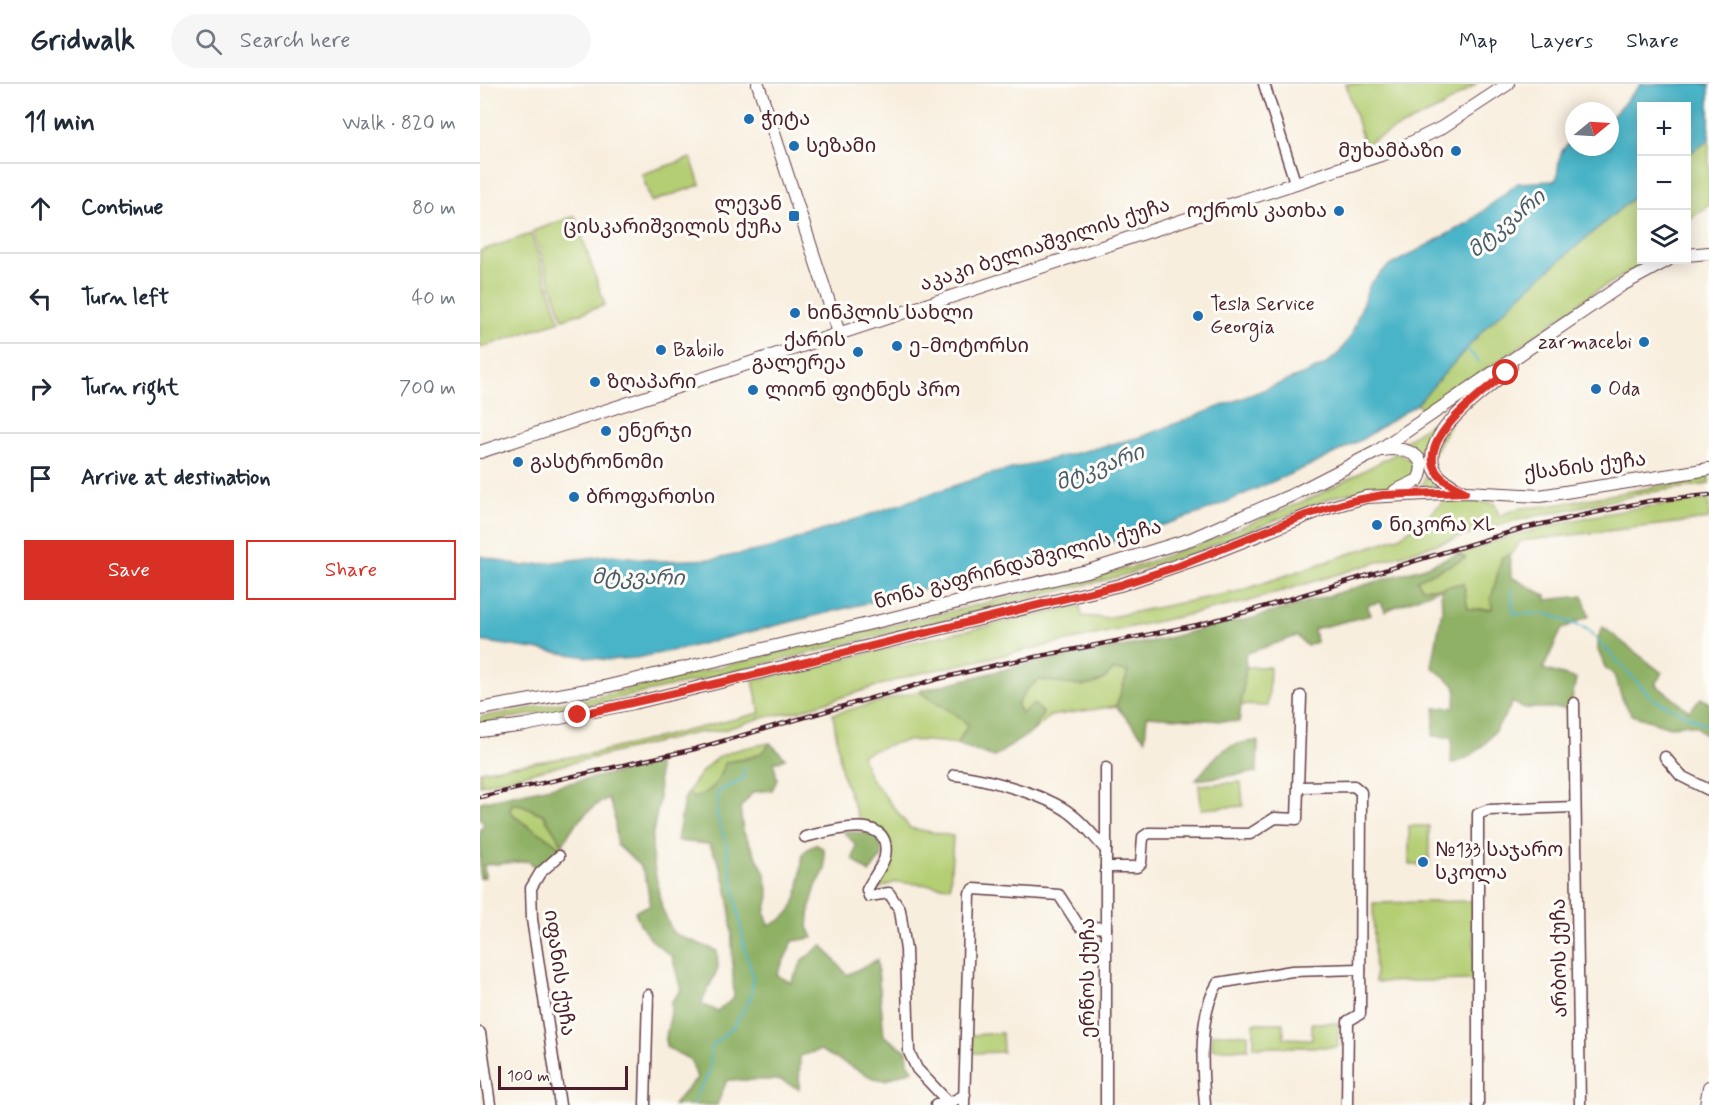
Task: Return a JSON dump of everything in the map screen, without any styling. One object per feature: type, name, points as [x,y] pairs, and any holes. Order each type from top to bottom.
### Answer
[{"type":"main road","points":[[758,84],[839,333]]},
{"type":"main road","name":"აკაკი ბელიაშვილის ქუჩა","points":[[480,452],[1396,150],[1441,128],[1508,84]]},
{"type":"main road","points":[[1691,255],[1709,253]]},
{"type":"main road","points":[[1465,492],[1447,482],[1436,471],[1433,459],[1436,442],[1466,406],[1506,373],[1524,352],[1622,285],[1661,264]]},
{"type":"main road","name":"ნონა გაფრინდაშვილის ქუჩა","points":[[480,709],[642,678],[1115,564],[1191,539],[1257,511],[1376,452],[1524,352]]},
{"type":"main road","points":[[1376,452],[1396,448],[1409,450],[1419,459],[1422,470],[1418,480],[1413,484],[1383,495]]},
{"type":"main road","name":"ქსანის ქუჩა","points":[[1465,492],[1546,495],[1709,469]]},
{"type":"main road","name":"ნონა გაფრინდაშვილის ქუჩა","points":[[480,731],[543,722],[644,700],[1120,585],[1208,555],[1324,509],[1383,495],[1465,492]]},
{"type":"main road","points":[[1706,1105],[1709,1087]]},
{"type":"street","points":[[1264,84],[1295,182]]},
{"type":"street","points":[[1106,867],[1137,867],[1142,863],[1143,837],[1149,833],[1250,834],[1275,818],[1297,819],[1301,696]]},
{"type":"street","name":"არბოს ქუჩა","points":[[1574,703],[1580,1105]]},
{"type":"street","points":[[1665,757],[1681,776],[1709,790]]},
{"type":"street","name":"ერწოს ქუჩა","points":[[1106,768],[1106,1105]]},
{"type":"street","points":[[954,775],[978,777],[1055,804],[1070,812],[1106,850]]},
{"type":"street","points":[[1299,787],[1354,786],[1362,792],[1360,1014],[1347,1021],[1347,1105]]},
{"type":"street","points":[[1478,1105],[1478,814],[1488,810],[1575,807]]},
{"type":"street","points":[[805,837],[847,826],[863,827],[875,832],[882,839],[885,857],[867,890],[869,896],[889,893],[900,910],[906,950],[909,1052],[917,1069],[950,1104]]},
{"type":"street","name":"იფანის ქუჩა","points":[[559,856],[540,873],[531,888],[532,919],[560,1105]]},
{"type":"street","points":[[936,1105],[964,1100],[970,893],[974,889],[1059,895],[1079,926],[1106,928]]},
{"type":"street","points":[[1205,1105],[1202,1063],[1204,1041],[1211,994],[1218,983],[1292,971],[1360,969]]},
{"type":"street","points":[[645,1105],[648,995]]},
{"type":"street","points":[[480,1033],[490,1105]]},
{"type":"green space","points":[[1346,84],[1476,84],[1442,107],[1364,144]]},
{"type":"green space","points":[[1709,140],[1709,205],[1691,218],[1691,156],[1691,153]]},
{"type":"green space","points":[[691,158],[700,185],[651,202],[642,174]]},
{"type":"green space","points":[[1637,194],[1637,264],[1644,264],[1596,291],[1514,351],[1423,411],[1417,404],[1486,327]]},
{"type":"green space","points":[[575,216],[605,305],[563,319],[533,231]]},
{"type":"green space","points":[[531,234],[560,321],[480,348],[480,251]]},
{"type":"green space","points":[[1462,402],[1428,464],[1432,474],[1446,486],[1420,488],[1426,474],[1424,460],[1416,449],[1402,443]]},
{"type":"green space","points":[[1397,453],[1409,459],[1414,466],[1415,475],[1403,483],[1339,495],[1192,553],[1121,576],[695,681],[593,704],[480,723],[480,717],[596,697],[1134,567],[1203,543],[1316,496]]},
{"type":"green space","points":[[1709,477],[1709,484],[1651,492],[1513,521],[1246,602],[912,675],[798,711],[480,785],[480,771],[595,753],[760,713],[753,681],[900,645],[1080,606],[1082,616],[1105,618],[1240,591],[1399,537],[1425,519],[1449,496],[1495,504],[1499,516],[1519,508],[1549,506]]},
{"type":"green space","points":[[1709,499],[1709,519],[1521,541],[1510,555],[1502,557],[1493,609],[1468,609],[1463,583],[1441,588],[1422,588],[1416,580],[1465,558],[1457,554],[1519,534],[1613,512]]},
{"type":"green space","points":[[1457,554],[1466,558],[1417,580],[1422,588],[1441,588],[1385,611],[1381,602],[1367,605],[1371,615],[1314,629],[1316,642],[1307,646],[1297,636],[1245,654],[1246,667],[1239,722],[1147,716],[1145,739],[1116,706],[1128,672],[1113,670],[1097,683],[1079,686],[1039,680],[1026,690],[1017,705],[1021,714],[1034,704],[1043,713],[1033,731],[994,757],[957,744],[968,725],[957,715],[919,691],[1027,664],[1164,639],[1220,624],[1246,620],[1422,568]]},
{"type":"green space","points":[[1510,555],[1511,577],[1546,596],[1546,600],[1583,596],[1589,616],[1562,629],[1543,669],[1576,679],[1570,708],[1521,708],[1513,702],[1495,731],[1480,748],[1472,755],[1451,764],[1452,737],[1433,736],[1435,708],[1455,707],[1456,686],[1432,667],[1442,610],[1441,588],[1463,583],[1468,609],[1492,609],[1491,599],[1502,557]]},
{"type":"green space","points":[[1603,627],[1662,673],[1655,684],[1689,711],[1701,698],[1709,703],[1709,739],[1696,726],[1683,724],[1670,727],[1632,715],[1623,701],[1614,675],[1605,667],[1598,650],[1598,638]]},
{"type":"green space","points":[[1246,667],[1270,667],[1268,706],[1240,705]]},
{"type":"green space","points":[[1113,670],[1129,672],[1116,706],[1050,716],[1033,731],[1043,713],[1020,714],[1017,705],[1026,690],[1039,680],[1070,685],[1088,685],[1097,683]]},
{"type":"green space","points":[[919,691],[957,715],[968,725],[957,744],[919,740],[899,742],[862,755],[869,776],[910,828],[953,836],[950,887],[896,882],[873,890],[893,851],[877,830],[861,825],[842,774],[833,714]]},
{"type":"green space","points":[[1258,741],[1257,772],[1196,780],[1215,757],[1229,747]]},
{"type":"green space","points":[[770,743],[757,755],[726,762],[718,780],[706,793],[693,799],[688,792],[696,779],[713,761],[732,751]]},
{"type":"green space","points":[[770,743],[785,758],[774,763],[777,780],[772,790],[753,792],[740,808],[743,831],[765,873],[769,896],[765,913],[769,925],[780,921],[793,906],[799,886],[803,853],[815,844],[824,849],[825,870],[816,886],[810,907],[808,927],[813,938],[793,941],[777,975],[791,983],[803,960],[822,945],[847,975],[877,960],[884,1036],[907,1051],[908,1063],[913,1070],[885,1080],[873,1078],[820,1050],[800,1056],[799,1089],[781,1080],[727,1080],[717,1105],[673,1105],[697,1078],[691,1060],[666,1047],[671,1002],[681,990],[672,956],[649,937],[635,911],[650,905],[647,883],[638,864],[617,845],[614,813],[608,798],[594,806],[582,817],[571,830],[563,845],[543,814],[521,805],[512,804],[510,810],[520,821],[560,848],[538,870],[529,861],[484,865],[485,877],[480,878],[480,831],[484,825],[480,817],[480,802],[658,764],[659,801],[652,838],[652,856],[662,908],[673,933],[717,951],[718,968],[701,1004],[717,1011],[734,998],[729,899],[725,880],[709,844],[677,841],[684,800],[688,792],[693,798],[706,793],[718,780],[726,762],[757,755]]},
{"type":"green space","points":[[1241,782],[1243,806],[1201,809],[1199,785]]},
{"type":"green space","points":[[523,803],[533,811],[543,814],[563,845],[560,848],[520,821],[510,810],[512,804]]},
{"type":"green space","points":[[1409,826],[1429,826],[1429,865],[1409,865]]},
{"type":"green space","points":[[843,831],[872,834],[880,842],[882,856],[869,873],[853,859],[856,845]]},
{"type":"green space","points":[[1473,901],[1475,980],[1375,982],[1373,903]]},
{"type":"green space","points":[[1254,1023],[1283,1023],[1284,1038],[1312,1039],[1312,1023],[1338,1023],[1338,1047],[1254,1047]]},
{"type":"green space","points":[[1002,1033],[1003,1052],[972,1053],[972,1035]]},
{"type":"green space","points":[[1212,1034],[1248,1034],[1248,1049],[1212,1049]]},
{"type":"water","name":"მტკვარი","points":[[1641,84],[1709,84],[1709,140],[1691,152],[1691,102],[1637,102],[1637,194],[1486,327],[1417,404],[1364,438],[1320,461],[1203,512],[1108,543],[685,648],[636,658],[608,660],[480,641],[480,556],[523,566],[612,555],[662,561],[715,559],[771,548],[983,476],[1141,437],[1325,365],[1340,352],[1351,336],[1370,284],[1387,267],[1468,223],[1518,183],[1553,181],[1557,178],[1559,161],[1565,147],[1565,156],[1619,156],[1619,109]]},
{"type":"waterway","points":[[1467,349],[1479,362]]},
{"type":"waterway","points":[[1511,590],[1514,614],[1548,614],[1587,629],[1653,699],[1709,726]]},
{"type":"waterway","points":[[692,1105],[708,1074],[711,1059],[710,1048],[734,1026],[751,997],[753,976],[745,950],[726,844],[717,815],[718,792],[743,779],[744,767]]},
{"type":"railway","points":[[480,797],[695,749],[934,680],[1000,664],[1197,625],[1524,528],[1649,501],[1709,495]]},
{"type":"place","name":"ჭიტა","points":[[749,119]]},
{"type":"place","name":"სეზამი","points":[[794,146]]},
{"type":"place","name":"მუხამბაზი","points":[[1456,151]]},
{"type":"place","name":"ოქროს კათხა","points":[[1339,211]]},
{"type":"place","name":"ლევან ცისკარიშვილის ქუჩა","points":[[794,216]]},
{"type":"place","name":"ხინპლის სახლი","points":[[795,313]]},
{"type":"place","name":"Tesla Service Georgia","points":[[1198,316]]},
{"type":"place","name":"zarmacebi","points":[[1644,342]]},
{"type":"place","name":"ე-მოტორსი","points":[[897,346]]},
{"type":"place","name":"Babilo","points":[[661,350]]},
{"type":"place","name":"ქარის გალერეა","points":[[858,352]]},
{"type":"place","name":"ზღაპარი","points":[[595,382]]},
{"type":"place","name":"Oda","points":[[1596,389]]},
{"type":"place","name":"ლიონ ფიტნეს პრო","points":[[753,390]]},
{"type":"place","name":"ენერჯი","points":[[606,431]]},
{"type":"place","name":"გასტრონომი","points":[[518,462]]},
{"type":"place","name":"ბროფართსი","points":[[574,497]]},
{"type":"place","name":"ნიკორა XL","points":[[1377,525]]},
{"type":"place","name":"№133 საჯარო სკოლა","points":[[1423,862]]},
{"type":"route","points":[[578,715],[741,678],[1120,585],[1179,566],[1306,515],[1366,497],[1465,492],[1447,482],[1436,471],[1433,451],[1436,442],[1466,406],[1506,373]]}]
